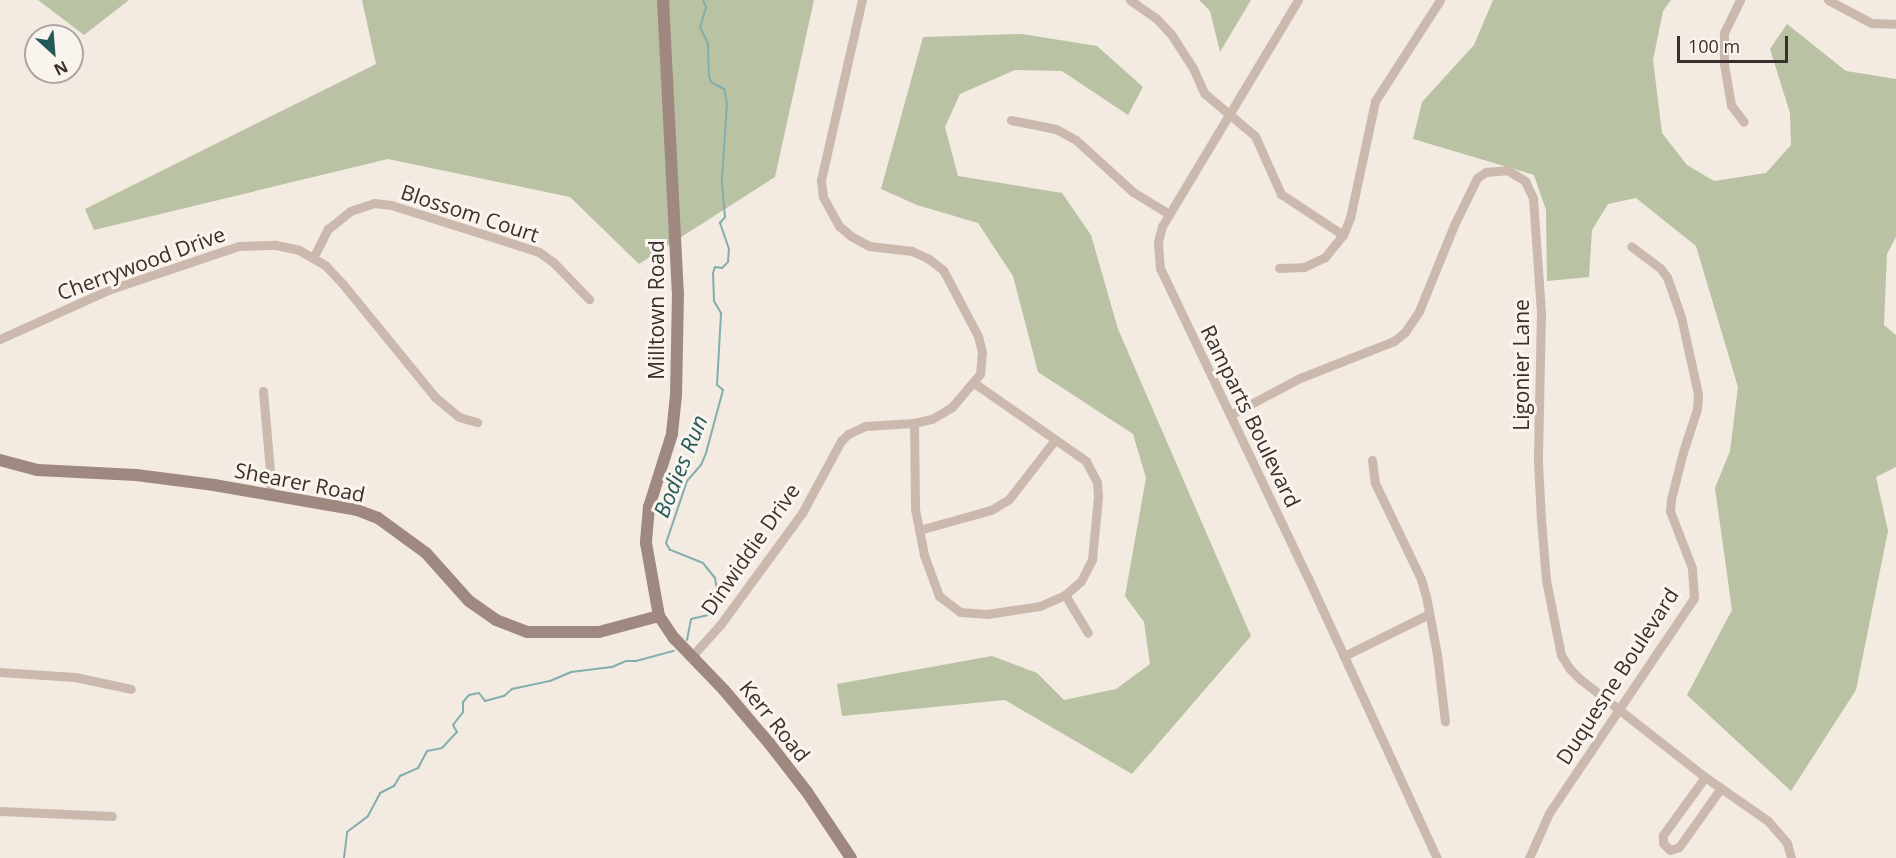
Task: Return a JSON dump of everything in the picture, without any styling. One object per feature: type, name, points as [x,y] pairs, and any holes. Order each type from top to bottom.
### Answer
[{"type":"street","name":"Milltown Road","points":[[658,616],[646,543],[649,507],[672,434],[676,395],[678,293],[663,0]]},
{"type":"street","name":"Dinwiddie Drive","points":[[692,656],[720,625],[802,513],[841,441],[848,434],[876,424],[914,423],[932,419],[952,407],[980,374],[982,352],[978,336],[943,270],[929,259],[912,252],[869,246],[851,236],[839,226],[823,197],[821,180],[862,0]]},
{"type":"street","points":[[1130,0],[1156,18],[1171,34],[1193,68],[1204,93],[1255,136],[1261,145],[1274,184],[1281,194],[1343,235]]},
{"type":"street","name":"Ramparts Boulevard","points":[[1298,0],[1170,214],[1158,242],[1160,268],[1437,858]]},
{"type":"street","points":[[1279,268],[1304,267],[1325,257],[1343,235],[1350,218],[1375,101],[1440,0]]},
{"type":"street","points":[[1740,0],[1724,33],[1724,56],[1731,105],[1744,122]]},
{"type":"street","points":[[1828,0],[1871,23],[1896,24]]},
{"type":"street","points":[[1011,120],[1056,129],[1076,140],[1133,192],[1170,214]]},
{"type":"street","name":"Ligonier Lane","points":[[1230,415],[1300,378],[1394,341],[1405,332],[1419,311],[1477,177],[1486,172],[1507,170],[1526,181],[1533,198],[1541,313],[1538,462],[1541,520],[1546,580],[1561,655],[1569,669],[1620,710],[1705,777],[1779,830],[1791,858]]},
{"type":"street","name":"Blossom Court","points":[[313,258],[328,229],[350,211],[374,203],[391,205],[539,252],[553,262],[589,299]]},
{"type":"street","name":"Cherrywood Drive","points":[[0,339],[108,290],[239,246],[276,245],[299,250],[325,265],[435,397],[459,417],[477,422]]},
{"type":"street","name":"Duquesne Boulevard","points":[[1529,858],[1549,813],[1688,609],[1694,588],[1692,568],[1670,511],[1683,452],[1697,409],[1698,394],[1681,317],[1667,277],[1660,268],[1631,246]]},
{"type":"street","points":[[914,423],[915,509],[931,578],[939,596],[960,612],[987,614],[1041,606],[1065,595],[1081,581],[1092,559],[1098,497],[1097,482],[1086,461],[974,383]]},
{"type":"street","points":[[263,391],[271,483],[269,496]]},
{"type":"street","points":[[919,530],[992,510],[1009,499],[1055,440]]},
{"type":"street","name":"Shearer Road","points":[[0,459],[39,470],[136,474],[357,510],[376,517],[395,528],[435,561],[457,590],[469,601],[496,620],[527,632],[599,632],[658,616]]},
{"type":"street","points":[[1372,460],[1375,483],[1421,579],[1429,614],[1445,722]]},
{"type":"street","points":[[1065,595],[1088,633]]},
{"type":"street","points":[[1344,656],[1429,614]]},
{"type":"street","name":"Kerr Road","points":[[658,616],[674,638],[769,743],[807,792],[851,858]]},
{"type":"street","points":[[0,672],[75,677],[131,688]]},
{"type":"street","points":[[1705,777],[1663,834],[1663,843],[1670,850],[1679,847],[1721,788]]},
{"type":"street","points":[[0,811],[112,816]]},
{"type":"green space","points":[[38,0],[129,0],[84,35],[84,24],[70,24]]},
{"type":"green space","points":[[362,0],[814,0],[775,177],[639,264],[570,197],[388,159],[94,230],[85,209],[376,64]]},
{"type":"green space","points":[[1199,0],[1251,0],[1220,52],[1210,11]]},
{"type":"green space","points":[[1493,0],[1671,0],[1663,11],[1653,60],[1662,133],[1687,165],[1714,181],[1766,173],[1791,145],[1790,113],[1770,49],[1787,24],[1846,71],[1896,79],[1896,237],[1887,254],[1884,325],[1896,335],[1896,467],[1876,477],[1888,531],[1856,690],[1791,791],[1687,695],[1732,610],[1715,488],[1730,451],[1738,387],[1696,246],[1636,198],[1608,204],[1592,230],[1589,277],[1547,281],[1546,210],[1534,175],[1413,139],[1422,102],[1474,45]]},
{"type":"green space","points":[[1022,34],[1097,46],[1143,87],[1128,115],[1062,71],[1015,70],[960,94],[945,127],[958,176],[1062,193],[1091,235],[1118,329],[1251,636],[1132,774],[1005,700],[842,716],[837,684],[992,656],[1037,673],[1064,700],[1116,689],[1150,664],[1144,622],[1125,596],[1146,478],[1133,434],[1038,372],[1013,276],[978,223],[917,205],[881,189],[923,37]]},
{"type":"waterway","name":"Bodies Run","points":[[687,640],[691,619],[712,614],[718,597],[715,578],[703,563],[670,550],[666,543],[687,481],[701,465],[706,453],[723,390],[717,385],[721,313],[714,301],[713,273],[715,267],[722,268],[728,262],[729,249],[720,223],[725,217],[722,179],[727,104],[724,89],[711,82],[709,76],[708,44],[700,27],[706,7],[703,0]]},
{"type":"waterway","name":"Bodies Run","points":[[344,858],[347,832],[368,816],[380,793],[394,786],[400,776],[418,768],[427,751],[442,748],[457,732],[453,725],[463,712],[463,702],[469,695],[479,693],[485,701],[504,696],[512,689],[550,681],[571,672],[612,667],[626,661],[636,661],[674,651]]}]
